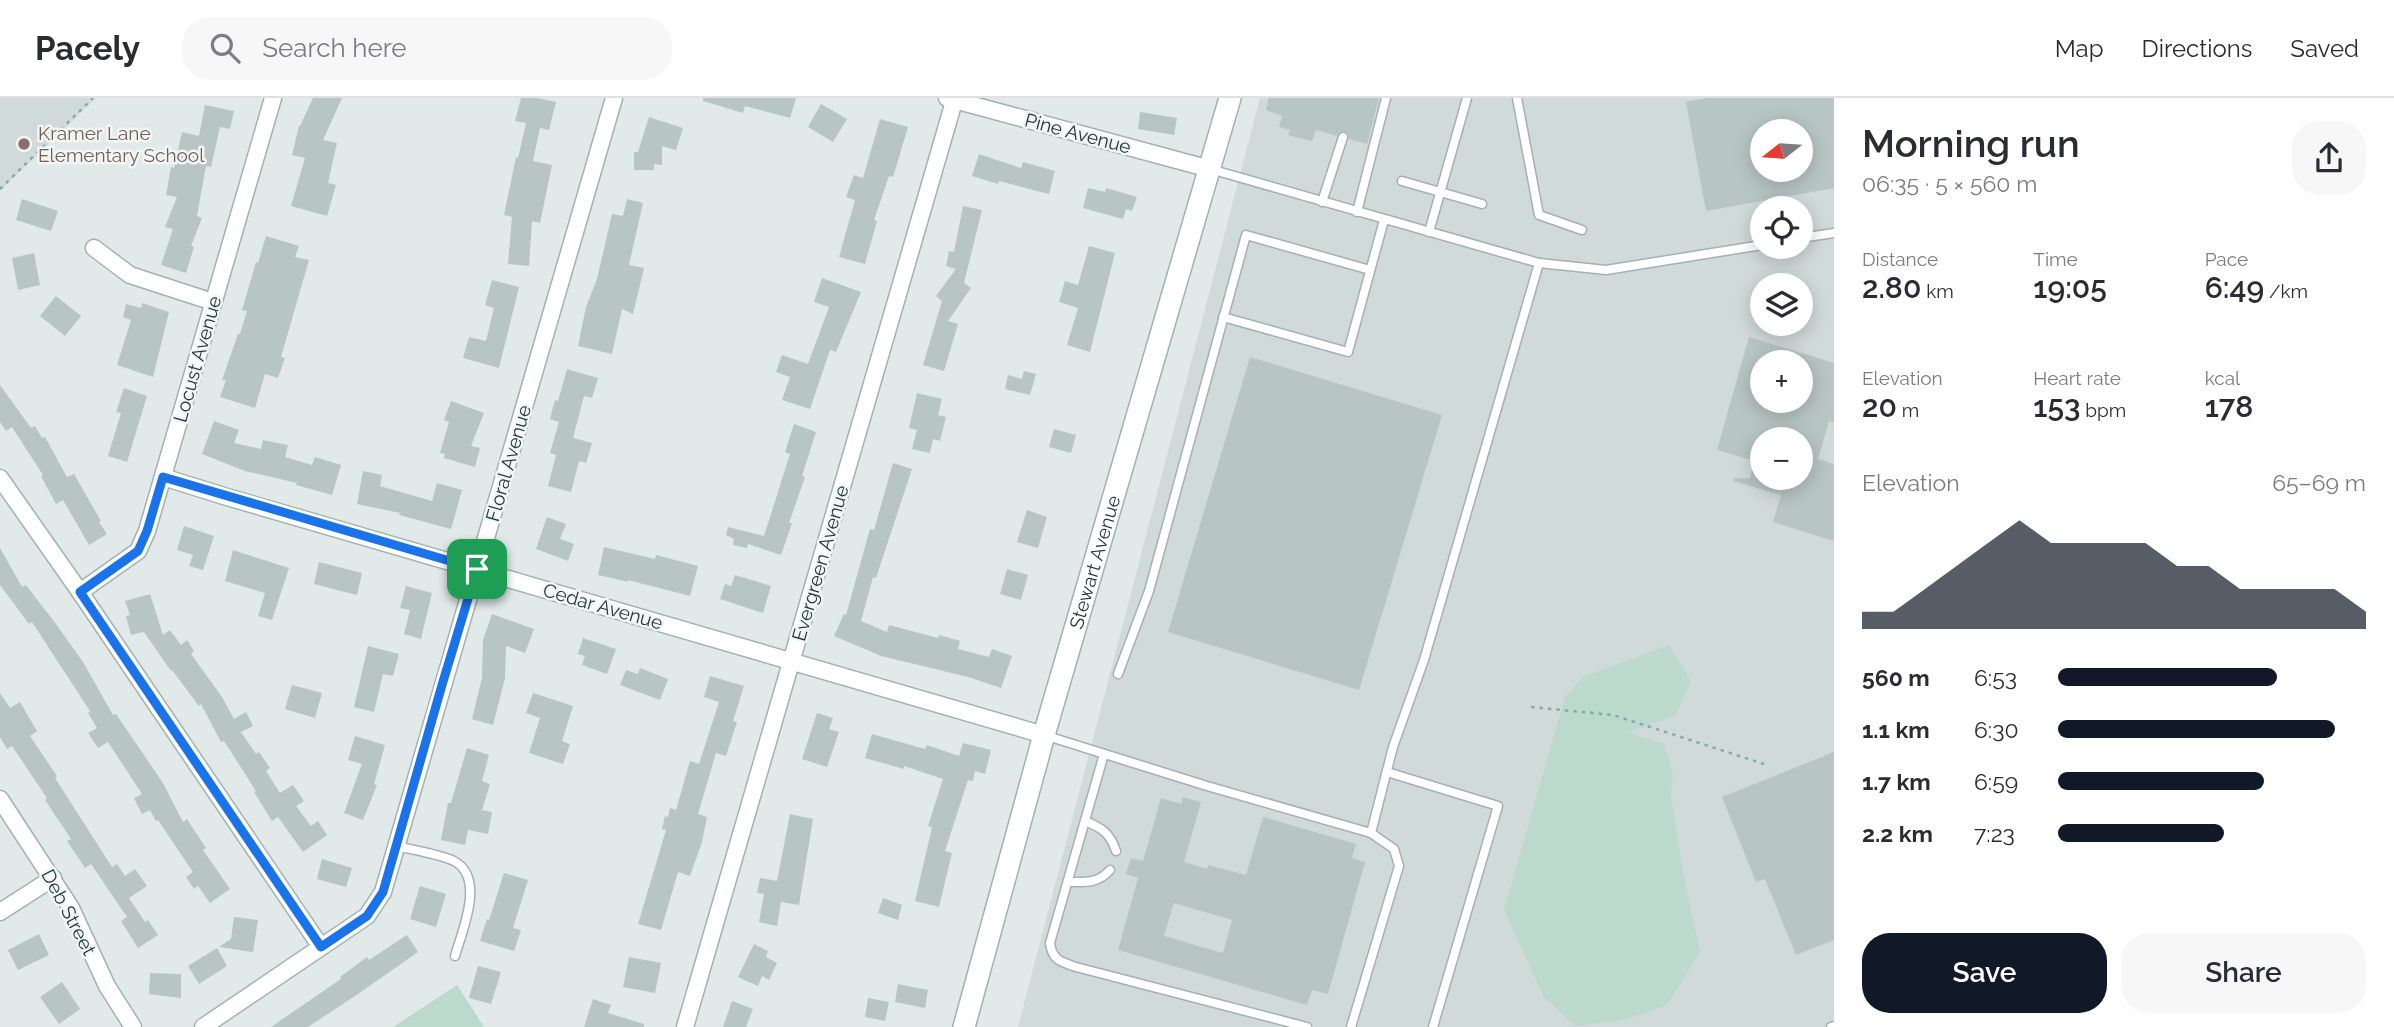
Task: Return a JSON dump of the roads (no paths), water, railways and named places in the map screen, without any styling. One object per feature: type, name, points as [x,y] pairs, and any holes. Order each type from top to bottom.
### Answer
[{"type":"main road","name":"Stewart Avenue","points":[[964,1027],[1044,735],[1230,98]]},
{"type":"street","name":"Locust Avenue","points":[[80,592],[138,551],[147,531],[273,98]]},
{"type":"street","name":"Floral Avenue","points":[[203,1027],[367,916],[383,892],[614,98]]},
{"type":"street","name":"Pine Avenue","points":[[952,99],[1210,169]]},
{"type":"street","name":"Evergreen Avenue","points":[[685,1027],[952,99]]},
{"type":"street","points":[[94,248],[130,275],[213,302]]},
{"type":"street","name":"Cedar Avenue","points":[[163,477],[1044,735]]},
{"type":"street","points":[[0,478],[321,947]]},
{"type":"street","name":"Deb Street","points":[[0,799],[71,908],[107,986],[133,1027]]},
{"type":"street","points":[[0,912],[53,878]]},
{"type":"lane","points":[[1357,212],[1386,98]]},
{"type":"lane","points":[[1429,232],[1468,98]]},
{"type":"lane","points":[[1517,98],[1539,215],[1582,230]]},
{"type":"lane","points":[[1322,202],[1343,137]]},
{"type":"lane","points":[[1210,169],[1539,263],[1606,270],[1750,247]]},
{"type":"lane","points":[[1402,181],[1482,204]]},
{"type":"lane","points":[[1223,317],[1348,352],[1384,220]]},
{"type":"lane","points":[[1813,236],[1834,233]]},
{"type":"lane","points":[[1118,674],[1149,591],[1246,235],[1370,270]]},
{"type":"lane","points":[[1371,833],[1393,747],[1424,660],[1539,263]]},
{"type":"lane","points":[[1044,735],[1371,833],[1394,849],[1399,866],[1352,1027]]},
{"type":"lane","points":[[1104,754],[1050,943],[1051,951],[1059,962],[1307,1027]]},
{"type":"lane","points":[[1387,772],[1498,806],[1433,1027]]},
{"type":"lane","points":[[1085,821],[1108,833],[1115,851]]},
{"type":"lane","points":[[396,846],[454,861],[470,879],[471,899],[455,956]]},
{"type":"lane","points":[[1068,882],[1092,881],[1105,876],[1110,870]]},
{"type":"place","name":"Kramer Lane Elementary School","points":[[24,144]]}]
